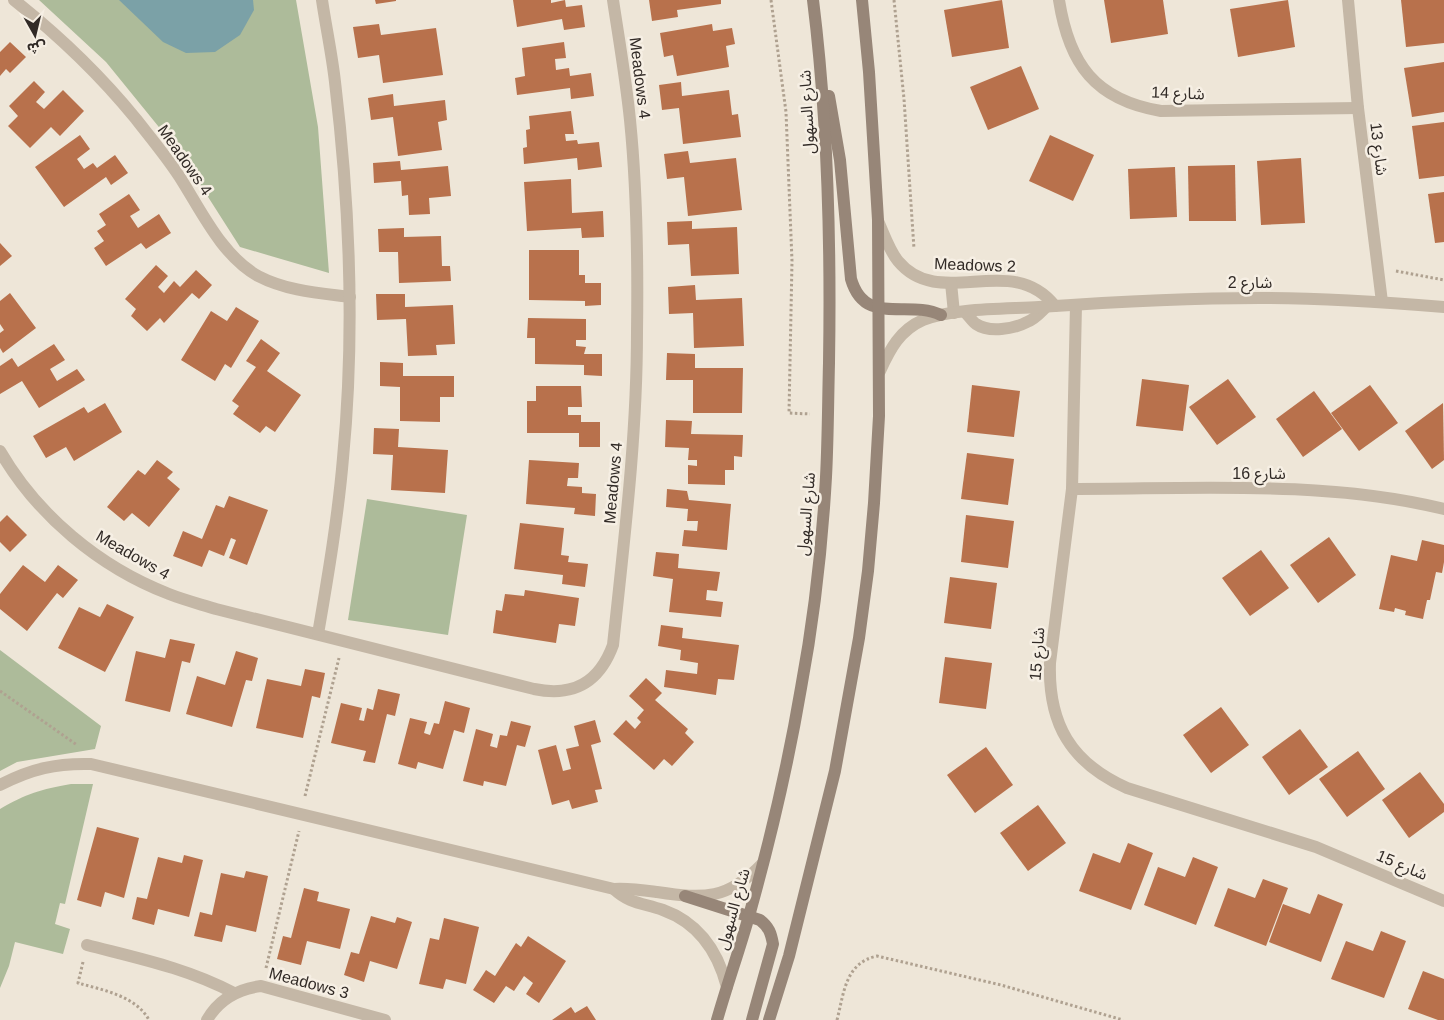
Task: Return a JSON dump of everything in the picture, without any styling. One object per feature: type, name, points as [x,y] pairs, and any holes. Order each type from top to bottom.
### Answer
[{"type":"main road","name":"شارع السهول","points":[[717,1020],[749,917],[788,757],[811,626],[826,477],[830,262],[820,57],[813,0]]},
{"type":"main road","points":[[770,1020],[789,956],[835,771],[848,705],[869,561],[878,445],[880,371],[878,220],[869,72],[862,0]]},
{"type":"main road","points":[[820,57],[840,160],[851,279],[854,290],[869,305],[879,309],[921,309],[953,314]]},
{"type":"main road","points":[[685,896],[760,920],[768,926],[773,944],[752,1020]]},
{"type":"street","name":"Meadows 4","points":[[14,0],[34,16],[86,65],[134,117],[177,174],[216,234],[234,257],[257,275],[284,287],[350,297]]},
{"type":"street","points":[[318,634],[334,543],[343,458],[350,297],[342,148],[335,80],[322,0]]},
{"type":"street","name":"Meadows 4","points":[[0,450],[13,473],[45,511],[82,544],[123,572],[168,593],[216,609],[551,692],[568,691],[583,685],[597,674],[607,661],[613,645],[630,477],[637,334],[636,236],[630,120],[614,0]]},
{"type":"street","name":"شارع 14","points":[[1059,0],[1065,30],[1074,55],[1084,70],[1096,83],[1111,94],[1127,102],[1161,111],[1358,108]]},
{"type":"street","name":"شارع 13","points":[[1348,0],[1358,108],[1382,302]]},
{"type":"street","name":"Meadows 2","points":[[878,220],[893,253],[906,269],[915,275],[935,282],[951,283],[992,280],[1020,282],[1040,291],[1050,306]]},
{"type":"street","points":[[951,283],[953,314]]},
{"type":"street","name":"شارع 2","points":[[1050,306],[1259,298],[1382,302],[1444,307]]},
{"type":"street","name":"شارع 15","points":[[1076,305],[1072,489],[1050,663],[1052,702],[1058,721],[1067,739],[1079,755],[1093,768],[1109,780],[1127,788],[1321,849],[1444,901]]},
{"type":"street","points":[[953,314],[991,329],[1013,327],[1026,323],[1050,306]]},
{"type":"street","points":[[880,371],[889,351],[904,332],[924,320],[953,314],[1050,306]]},
{"type":"street","name":"شارع 16","points":[[1072,489],[1320,490],[1393,498],[1444,509]]},
{"type":"street","points":[[0,785],[28,772],[51,766],[90,764],[614,889],[632,888],[703,897],[720,893],[736,886],[751,876],[763,863]]},
{"type":"street","points":[[614,889],[637,904],[664,910],[699,932],[712,949],[722,967],[727,987]]},
{"type":"street","points":[[86,944],[175,967],[234,993]]},
{"type":"street","name":"Meadows 3","points":[[207,1020],[212,1011],[234,993],[247,988],[261,986],[384,1020]]},
{"type":"path","points":[[770,0],[786,112],[792,261],[789,413],[828,415]]},
{"type":"path","points":[[894,0],[904,99],[915,275]]},
{"type":"path","points":[[1378,268],[1444,280]]},
{"type":"path","points":[[0,691],[76,744],[90,764]]},
{"type":"path","points":[[86,944],[78,983],[115,993],[144,1010],[149,1020]]},
{"type":"path","points":[[837,1020],[851,971],[867,958],[877,956],[1002,984],[1123,1020]]},
{"type":"green space","points":[[39,0],[296,0],[318,127],[329,273],[240,247],[180,153],[106,62]]},
{"type":"green space","points":[[367,499],[467,515],[448,635],[348,620]]},
{"type":"green space","points":[[0,650],[101,726],[95,749],[17,762],[0,771]]},
{"type":"green space","points":[[71,784],[93,784],[65,904],[60,903],[55,924],[70,929],[63,954],[15,942],[9,966],[0,988],[0,809],[34,793]]},
{"type":"water","points":[[119,0],[253,0],[254,10],[240,35],[215,52],[186,53],[163,42]]},
{"type":"building","points":[[375,0],[396,0],[396,1],[376,4]]},
{"type":"building","points":[[513,0],[551,0],[551,3],[565,0],[566,7],[582,5],[585,27],[564,30],[562,19],[517,27]]},
{"type":"building","points":[[649,0],[721,0],[721,4],[677,10],[678,17],[652,21]]},
{"type":"building","points":[[1002,0],[1009,48],[952,57],[944,10]]},
{"type":"building","points":[[1104,0],[1163,0],[1168,34],[1111,43]]},
{"type":"building","points":[[1288,0],[1295,47],[1238,57],[1230,9]]},
{"type":"building","points":[[1401,0],[1444,0],[1444,43],[1406,47]]},
{"type":"building","points":[[379,24],[381,35],[436,28],[443,75],[383,83],[379,55],[358,58],[353,27]]},
{"type":"building","points":[[712,24],[713,31],[732,28],[735,44],[726,46],[729,67],[677,76],[673,55],[664,57],[660,33]]},
{"type":"building","points":[[10,42],[26,57],[10,73],[6,69],[0,76],[0,52]]},
{"type":"building","points":[[564,42],[566,58],[555,59],[556,70],[569,68],[570,76],[591,73],[594,96],[571,99],[570,88],[517,95],[515,78],[525,76],[522,48]]},
{"type":"building","points":[[1444,62],[1444,112],[1412,117],[1404,68]]},
{"type":"building","points":[[1021,66],[1039,109],[988,130],[970,87]]},
{"type":"building","points":[[34,81],[45,92],[36,102],[44,109],[63,90],[84,111],[60,136],[51,127],[30,148],[8,126],[18,116],[9,106]]},
{"type":"building","points":[[681,82],[682,96],[729,90],[732,115],[738,114],[741,137],[683,144],[679,108],[662,110],[659,85]]},
{"type":"building","points":[[393,94],[394,106],[445,100],[447,120],[438,122],[442,150],[398,156],[393,117],[371,120],[368,98]]},
{"type":"building","points":[[571,111],[574,134],[565,134],[566,141],[577,140],[578,144],[599,142],[602,167],[578,170],[577,158],[524,164],[523,148],[527,147],[526,130],[530,129],[529,116]]},
{"type":"building","points":[[1444,122],[1444,176],[1419,179],[1412,126]]},
{"type":"building","points":[[80,135],[90,149],[77,159],[84,169],[93,163],[97,168],[115,155],[128,173],[111,185],[106,177],[64,207],[35,167]]},
{"type":"building","points":[[1050,135],[1094,155],[1073,201],[1029,181]]},
{"type":"building","points":[[688,151],[690,163],[736,158],[742,210],[688,216],[684,177],[667,179],[664,154]]},
{"type":"building","points":[[1301,158],[1305,223],[1261,225],[1257,161]]},
{"type":"building","points":[[400,161],[401,170],[448,166],[451,196],[429,198],[430,214],[409,215],[408,195],[402,196],[401,181],[374,183],[373,163]]},
{"type":"building","points":[[1235,165],[1236,221],[1189,221],[1188,166]]},
{"type":"building","points":[[1175,167],[1177,217],[1130,219],[1128,169]]},
{"type":"building","points":[[571,179],[572,213],[603,211],[604,237],[582,238],[581,228],[527,231],[524,182]]},
{"type":"building","points":[[1444,192],[1444,242],[1435,243],[1428,194]]},
{"type":"building","points":[[129,194],[140,210],[130,216],[138,228],[159,214],[171,233],[146,249],[141,243],[106,266],[94,248],[104,241],[97,231],[106,225],[99,214]]},
{"type":"building","points":[[692,221],[692,229],[737,227],[739,274],[691,276],[689,244],[668,245],[667,222]]},
{"type":"building","points":[[404,228],[404,237],[441,236],[442,266],[450,266],[451,281],[399,283],[398,252],[379,252],[378,229]]},
{"type":"building","points":[[0,243],[12,256],[0,266]]},
{"type":"building","points":[[529,250],[579,250],[579,275],[585,275],[585,283],[601,283],[601,305],[585,306],[585,301],[529,300]]},
{"type":"building","points":[[156,265],[168,276],[158,287],[164,293],[174,281],[180,287],[196,270],[212,285],[199,299],[192,293],[164,323],[160,318],[147,331],[131,316],[136,309],[125,299]]},
{"type":"building","points":[[695,285],[696,300],[742,298],[744,346],[694,348],[693,313],[669,314],[668,287]]},
{"type":"building","points":[[10,293],[36,328],[3,353],[0,348],[0,333],[4,330],[0,324],[0,301]]},
{"type":"building","points":[[376,294],[405,294],[405,307],[453,305],[455,344],[436,345],[437,355],[408,356],[406,319],[377,320]]},
{"type":"building","points":[[236,307],[259,321],[231,368],[225,364],[215,381],[181,360],[211,311],[227,321]]},
{"type":"building","points":[[528,318],[586,319],[586,340],[576,340],[576,346],[586,347],[584,354],[602,354],[602,376],[584,375],[584,365],[535,364],[535,338],[527,338]]},
{"type":"building","points":[[261,339],[280,353],[267,371],[301,395],[275,432],[266,426],[260,433],[233,414],[239,406],[232,401],[256,367],[246,361]]},
{"type":"building","points":[[54,344],[65,360],[50,369],[57,381],[77,369],[85,380],[39,408],[22,381],[0,394],[0,366],[12,358],[18,367]]},
{"type":"building","points":[[667,353],[695,354],[695,368],[743,368],[742,413],[693,413],[693,380],[666,380]]},
{"type":"building","points":[[380,362],[403,363],[403,376],[454,376],[454,397],[440,397],[440,422],[400,421],[400,387],[380,386]]},
{"type":"building","points":[[1142,379],[1189,385],[1183,431],[1136,426]]},
{"type":"building","points":[[1228,379],[1256,417],[1217,445],[1189,407]]},
{"type":"building","points":[[972,385],[1020,391],[1014,437],[967,432]]},
{"type":"building","points":[[1370,385],[1398,423],[1359,451],[1331,413]]},
{"type":"building","points":[[536,386],[581,386],[582,407],[568,407],[568,415],[581,415],[581,422],[600,422],[600,447],[579,447],[579,433],[527,433],[527,401],[536,401]]},
{"type":"building","points":[[1314,391],[1342,429],[1303,457],[1276,419]]},
{"type":"building","points":[[105,403],[122,432],[74,461],[66,447],[46,458],[33,436],[84,407],[88,413]]},
{"type":"building","points":[[1443,403],[1444,460],[1432,469],[1405,431]]},
{"type":"building","points":[[666,420],[692,421],[691,434],[743,435],[742,457],[734,456],[734,470],[725,470],[725,485],[688,484],[688,465],[697,466],[697,460],[688,460],[689,448],[665,447]]},
{"type":"building","points":[[374,428],[399,429],[398,447],[448,450],[445,493],[391,490],[393,455],[373,454]]},
{"type":"building","points":[[967,453],[1014,459],[1008,505],[961,499]]},
{"type":"building","points":[[157,460],[173,472],[167,478],[180,489],[149,527],[132,513],[124,521],[107,507],[138,470],[145,475]]},
{"type":"building","points":[[529,460],[579,463],[578,478],[568,478],[567,486],[582,487],[582,493],[596,494],[595,516],[574,514],[575,508],[526,504]]},
{"type":"building","points":[[667,489],[687,491],[689,500],[731,504],[727,550],[682,546],[684,530],[697,531],[698,521],[687,521],[688,509],[666,507]]},
{"type":"building","points":[[229,496],[268,510],[247,565],[229,558],[236,540],[231,538],[224,556],[209,550],[202,567],[173,556],[183,531],[202,539],[216,505],[224,508]]},
{"type":"building","points":[[7,515],[27,535],[10,552],[0,542],[0,522]]},
{"type":"building","points":[[966,515],[1014,521],[1008,568],[961,562]]},
{"type":"building","points":[[520,523],[564,528],[561,555],[569,556],[568,562],[588,564],[585,587],[562,584],[563,575],[514,569]]},
{"type":"building","points":[[1329,537],[1356,575],[1318,603],[1290,565]]},
{"type":"building","points":[[1422,540],[1444,545],[1442,573],[1436,572],[1430,600],[1427,600],[1423,619],[1405,615],[1406,611],[1395,608],[1394,612],[1379,609],[1391,555],[1417,561]]},
{"type":"building","points":[[1261,550],[1289,588],[1250,616],[1222,578]]},
{"type":"building","points":[[656,552],[679,554],[678,568],[720,572],[717,591],[707,590],[706,600],[723,602],[721,617],[669,612],[673,579],[653,576]]},
{"type":"building","points":[[23,565],[45,582],[58,565],[78,580],[63,598],[57,593],[27,631],[0,609],[0,594]]},
{"type":"building","points":[[950,577],[997,583],[991,629],[944,623]]},
{"type":"building","points":[[525,590],[579,598],[575,626],[559,624],[556,643],[493,633],[496,610],[502,611],[505,594],[524,596]]},
{"type":"building","points":[[107,604],[134,617],[105,672],[58,648],[79,607],[100,617]]},
{"type":"building","points":[[661,625],[683,628],[682,638],[739,645],[734,680],[718,679],[716,695],[664,687],[666,670],[697,674],[698,663],[680,660],[681,650],[658,646]]},
{"type":"building","points":[[170,639],[195,644],[190,663],[182,661],[170,712],[125,701],[136,651],[165,658]]},
{"type":"building","points":[[236,651],[258,658],[252,681],[246,680],[232,727],[186,714],[197,676],[225,685]]},
{"type":"building","points":[[945,657],[992,663],[986,709],[939,703]]},
{"type":"building","points":[[305,669],[325,673],[320,698],[312,696],[303,738],[256,728],[267,679],[301,686]]},
{"type":"building","points":[[646,678],[662,693],[655,700],[688,729],[685,733],[694,742],[672,766],[664,759],[654,770],[613,734],[626,720],[635,729],[641,722],[637,718],[644,710],[629,696]]},
{"type":"building","points":[[378,689],[400,694],[395,716],[387,714],[375,763],[363,761],[366,751],[331,743],[341,703],[362,708],[359,720],[364,721],[367,708],[373,710]]},
{"type":"building","points":[[445,701],[470,708],[464,733],[454,730],[443,769],[418,762],[416,769],[398,764],[410,718],[427,722],[424,733],[430,735],[434,723],[439,724]]},
{"type":"building","points":[[1221,707],[1249,745],[1211,773],[1183,735]]},
{"type":"building","points":[[595,720],[601,742],[591,745],[602,789],[595,790],[598,802],[572,809],[569,800],[552,805],[538,750],[556,745],[563,771],[571,769],[566,749],[579,746],[574,726]]},
{"type":"building","points":[[511,721],[531,726],[525,747],[517,745],[506,786],[484,781],[483,786],[463,781],[476,729],[493,734],[490,746],[497,748],[500,735],[507,736]]},
{"type":"building","points":[[1300,729],[1328,767],[1289,795],[1262,757]]},
{"type":"building","points":[[986,747],[1013,785],[975,813],[947,775]]},
{"type":"building","points":[[1358,751],[1385,789],[1347,817],[1319,779]]},
{"type":"building","points":[[1420,772],[1444,804],[1444,812],[1409,838],[1382,800]]},
{"type":"building","points":[[1038,805],[1066,843],[1028,871],[1000,833]]},
{"type":"building","points":[[97,827],[139,838],[124,898],[105,892],[101,907],[77,900]]},
{"type":"building","points":[[1128,843],[1153,853],[1131,910],[1079,891],[1093,853],[1120,863]]},
{"type":"building","points":[[184,855],[203,860],[189,917],[158,909],[154,925],[132,919],[137,897],[147,899],[158,857],[182,863]]},
{"type":"building","points":[[1193,857],[1218,867],[1196,925],[1144,905],[1158,867],[1185,877]]},
{"type":"building","points":[[246,871],[268,876],[256,932],[226,925],[222,942],[194,936],[200,912],[212,915],[221,873],[244,878]]},
{"type":"building","points":[[1263,879],[1288,888],[1266,946],[1214,926],[1228,888],[1255,898]]},
{"type":"building","points":[[304,888],[319,892],[317,901],[350,909],[340,949],[307,941],[301,965],[277,959],[283,936],[291,938]]},
{"type":"building","points":[[1318,894],[1343,904],[1321,962],[1269,942],[1283,904],[1310,914]]},
{"type":"building","points":[[371,916],[395,923],[397,917],[412,922],[397,969],[370,961],[364,982],[344,975],[351,952],[359,954]]},
{"type":"building","points":[[444,918],[479,927],[466,984],[446,979],[443,989],[419,984],[430,938],[439,940]]},
{"type":"building","points":[[1381,931],[1406,941],[1384,998],[1331,979],[1346,941],[1373,951]]},
{"type":"building","points":[[528,936],[566,961],[539,1003],[526,994],[533,983],[524,976],[514,991],[506,986],[494,1003],[473,990],[486,970],[495,976],[516,943],[521,947]]},
{"type":"building","points":[[1423,971],[1444,979],[1444,1020],[1438,1020],[1408,1009]]},
{"type":"building","points":[[587,1006],[596,1020],[552,1020],[571,1007],[575,1013]]}]
